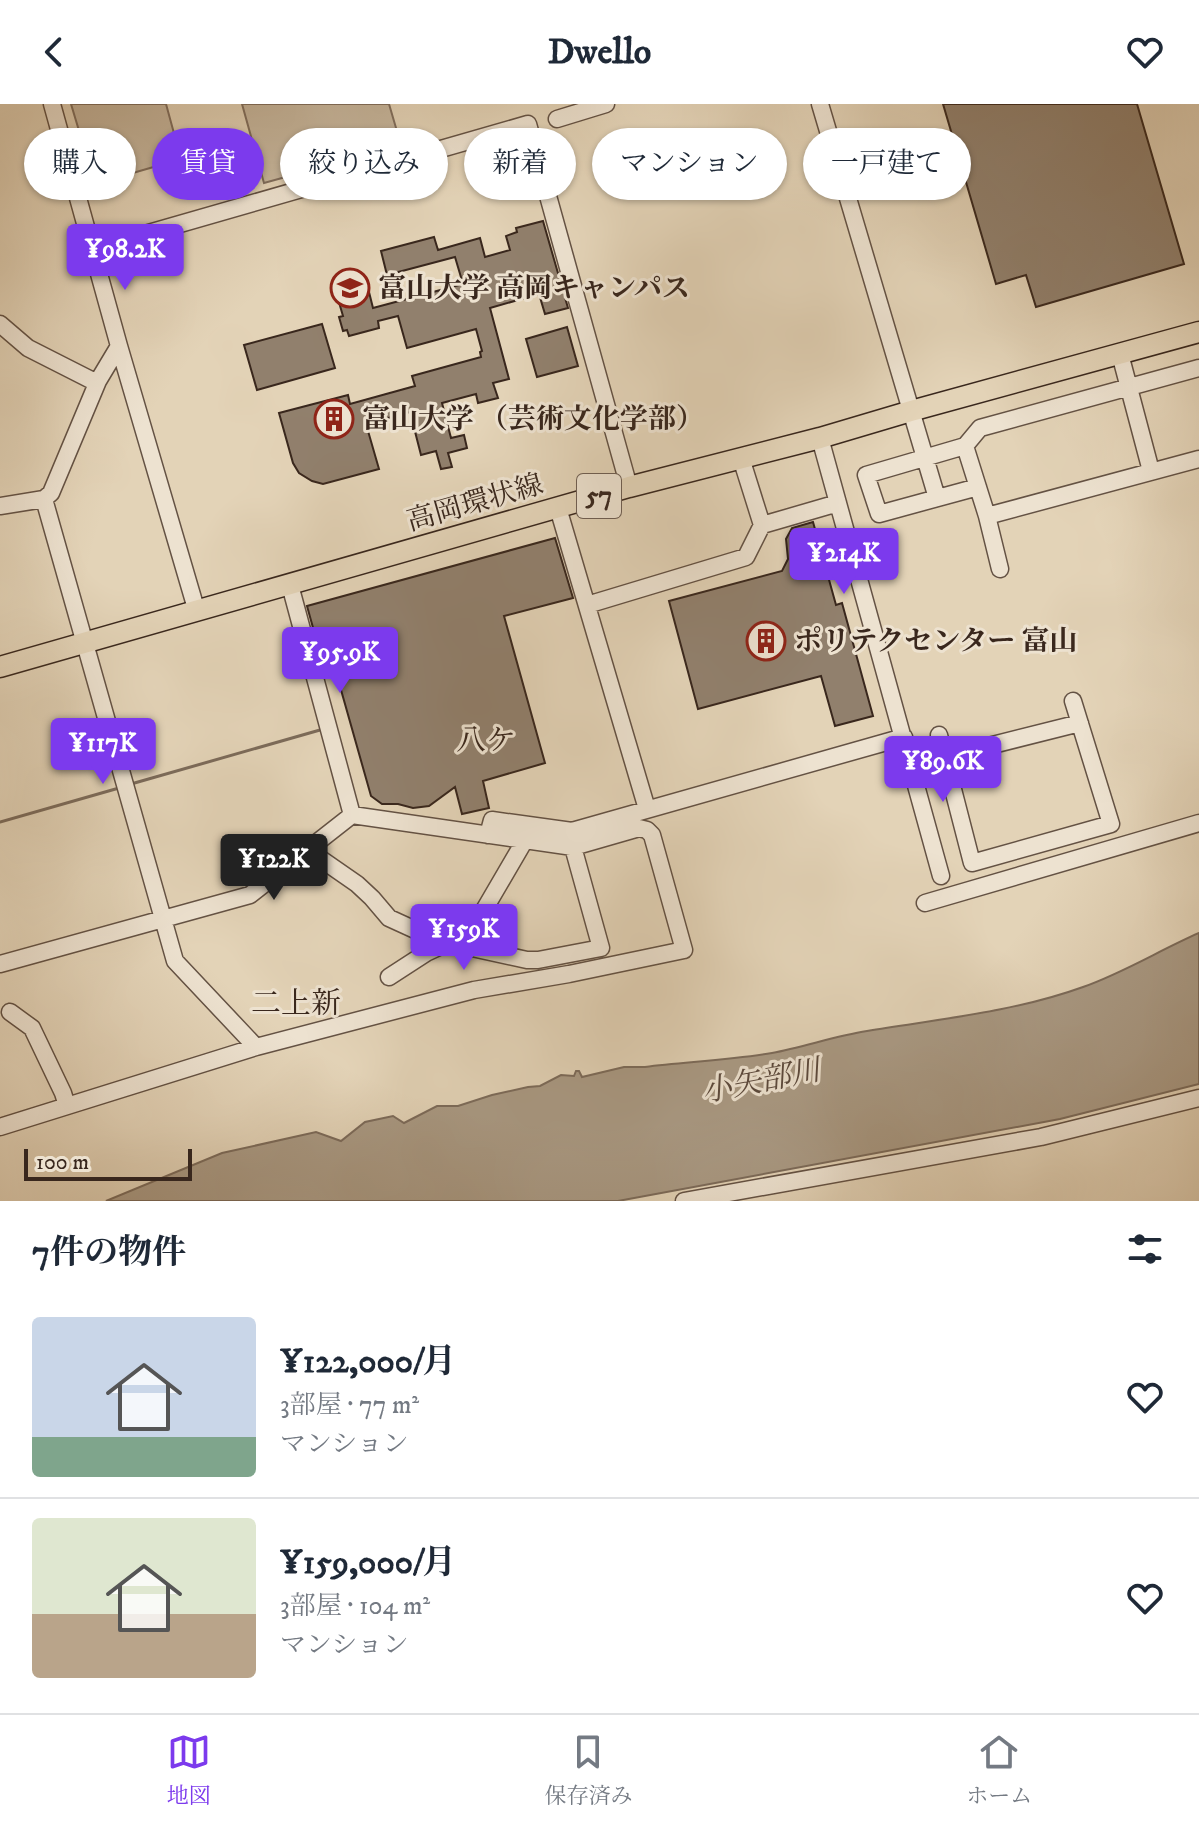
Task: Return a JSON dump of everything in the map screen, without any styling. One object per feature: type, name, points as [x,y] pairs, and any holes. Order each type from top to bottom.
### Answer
[{"type":"main road","name":"高岡環状線","points":[[0,667],[629,487],[820,438],[1199,332]]},
{"type":"street","points":[[52,104],[197,612]]},
{"type":"street","points":[[557,119],[606,104]]},
{"type":"street","points":[[820,104],[937,498]]},
{"type":"street","points":[[93,249],[528,124],[629,487]]},
{"type":"street","points":[[0,324],[7,339],[97,383]]},
{"type":"street","points":[[0,506],[44,499],[51,493],[97,383],[119,346]]},
{"type":"street","points":[[1120,354],[1151,471]]},
{"type":"street","points":[[978,487],[879,514],[866,475],[965,446],[980,428],[1199,368]]},
{"type":"street","points":[[820,438],[941,876]]},
{"type":"street","points":[[965,446],[1000,569]]},
{"type":"street","points":[[587,605],[746,557],[762,525],[741,458]]},
{"type":"street","points":[[987,516],[1199,459]]},
{"type":"street","points":[[44,499],[175,961],[256,1047]]},
{"type":"street","points":[[762,525],[838,503]]},
{"type":"street","points":[[558,508],[647,809]]},
{"type":"street","points":[[290,585],[352,815]]},
{"type":"street","points":[[939,735],[972,863],[1111,824],[1073,701]]},
{"type":"street","points":[[945,757],[1080,723]]},
{"type":"street","points":[[488,835],[492,820],[572,831],[904,737]]},
{"type":"street","points":[[0,964],[250,895],[352,815],[573,847],[639,828],[647,830],[652,835],[684,950],[474,990],[256,1047],[0,1127]]},
{"type":"street","points":[[925,903],[1199,823]]},
{"type":"street","points":[[389,977],[426,953],[450,942],[480,917],[525,840]]},
{"type":"street","points":[[308,850],[357,884],[389,918],[463,946],[538,960],[601,948],[573,847]]},
{"type":"street","points":[[10,1012],[32,1028],[67,1106]]},
{"type":"street","points":[[684,1201],[1041,1137],[1199,1098]]},
{"type":"shaded area","points":[[71,104],[166,104],[173,128],[152,128],[152,167],[136,172],[136,128],[78,128]]},
{"type":"shaded area","points":[[242,104],[389,104],[396,128],[280,128],[280,179],[264,183],[264,128],[249,128]]},
{"type":"water","name":"小矢部川","points":[[1199,933],[1199,1084],[1060,1119],[618,1201],[106,1201],[222,1153],[316,1132],[341,1141],[365,1122],[393,1116],[404,1123],[437,1106],[458,1106],[492,1095],[540,1086],[561,1075],[574,1076],[576,1071],[582,1077],[624,1067],[784,1051],[855,1033],[1030,1003],[1098,981]]},
{"type":"building","points":[[943,104],[1137,104],[1184,264],[1036,307],[1026,275],[996,284],[971,199],[971,128],[950,128]]},
{"type":"building","points":[[543,221],[568,308],[545,314],[539,294],[490,308],[509,379],[493,383],[498,398],[478,403],[476,394],[442,403],[451,438],[464,435],[467,448],[448,453],[452,467],[441,469],[436,451],[421,455],[410,412],[366,424],[379,469],[323,484],[299,473],[293,463],[279,413],[348,395],[350,404],[415,386],[412,376],[481,357],[476,329],[407,348],[398,316],[378,321],[379,328],[349,336],[347,330],[343,331],[339,317],[343,316],[336,292],[367,284],[373,308],[463,284],[455,257],[387,275],[381,251],[434,237],[438,250],[480,238],[485,257],[510,250],[506,236],[517,232],[516,228]]},
{"type":"building","points":[[322,324],[335,368],[257,390],[244,345]]},
{"type":"building","points":[[567,327],[578,366],[537,377],[526,339]]},
{"type":"building","name":"ポリテクセンター 富山","points":[[813,522],[836,605],[842,603],[873,716],[835,726],[821,676],[698,709],[669,601],[782,571],[788,559],[786,539],[792,528]]},
{"type":"building","points":[[555,538],[573,598],[504,616],[545,763],[483,781],[489,808],[462,814],[455,787],[429,806],[413,808],[382,804],[371,796],[330,651],[320,653],[307,606]]},
{"type":"waterway","points":[[131,784],[320,730]]},
{"type":"waterway","points":[[0,822],[119,788]]},
{"type":"place","name":"富山大学 高岡キャンパス","points":[[350,288]]},
{"type":"place","name":"富山大学 （芸術文化学部）","points":[[334,419]]},
{"type":"place","name":"ポリテクセンター 富山","points":[[766,641]]},
{"type":"district","name":"八ケ","points":[[486,741]]},
{"type":"district","name":"二上新","points":[[296,1004]]}]
